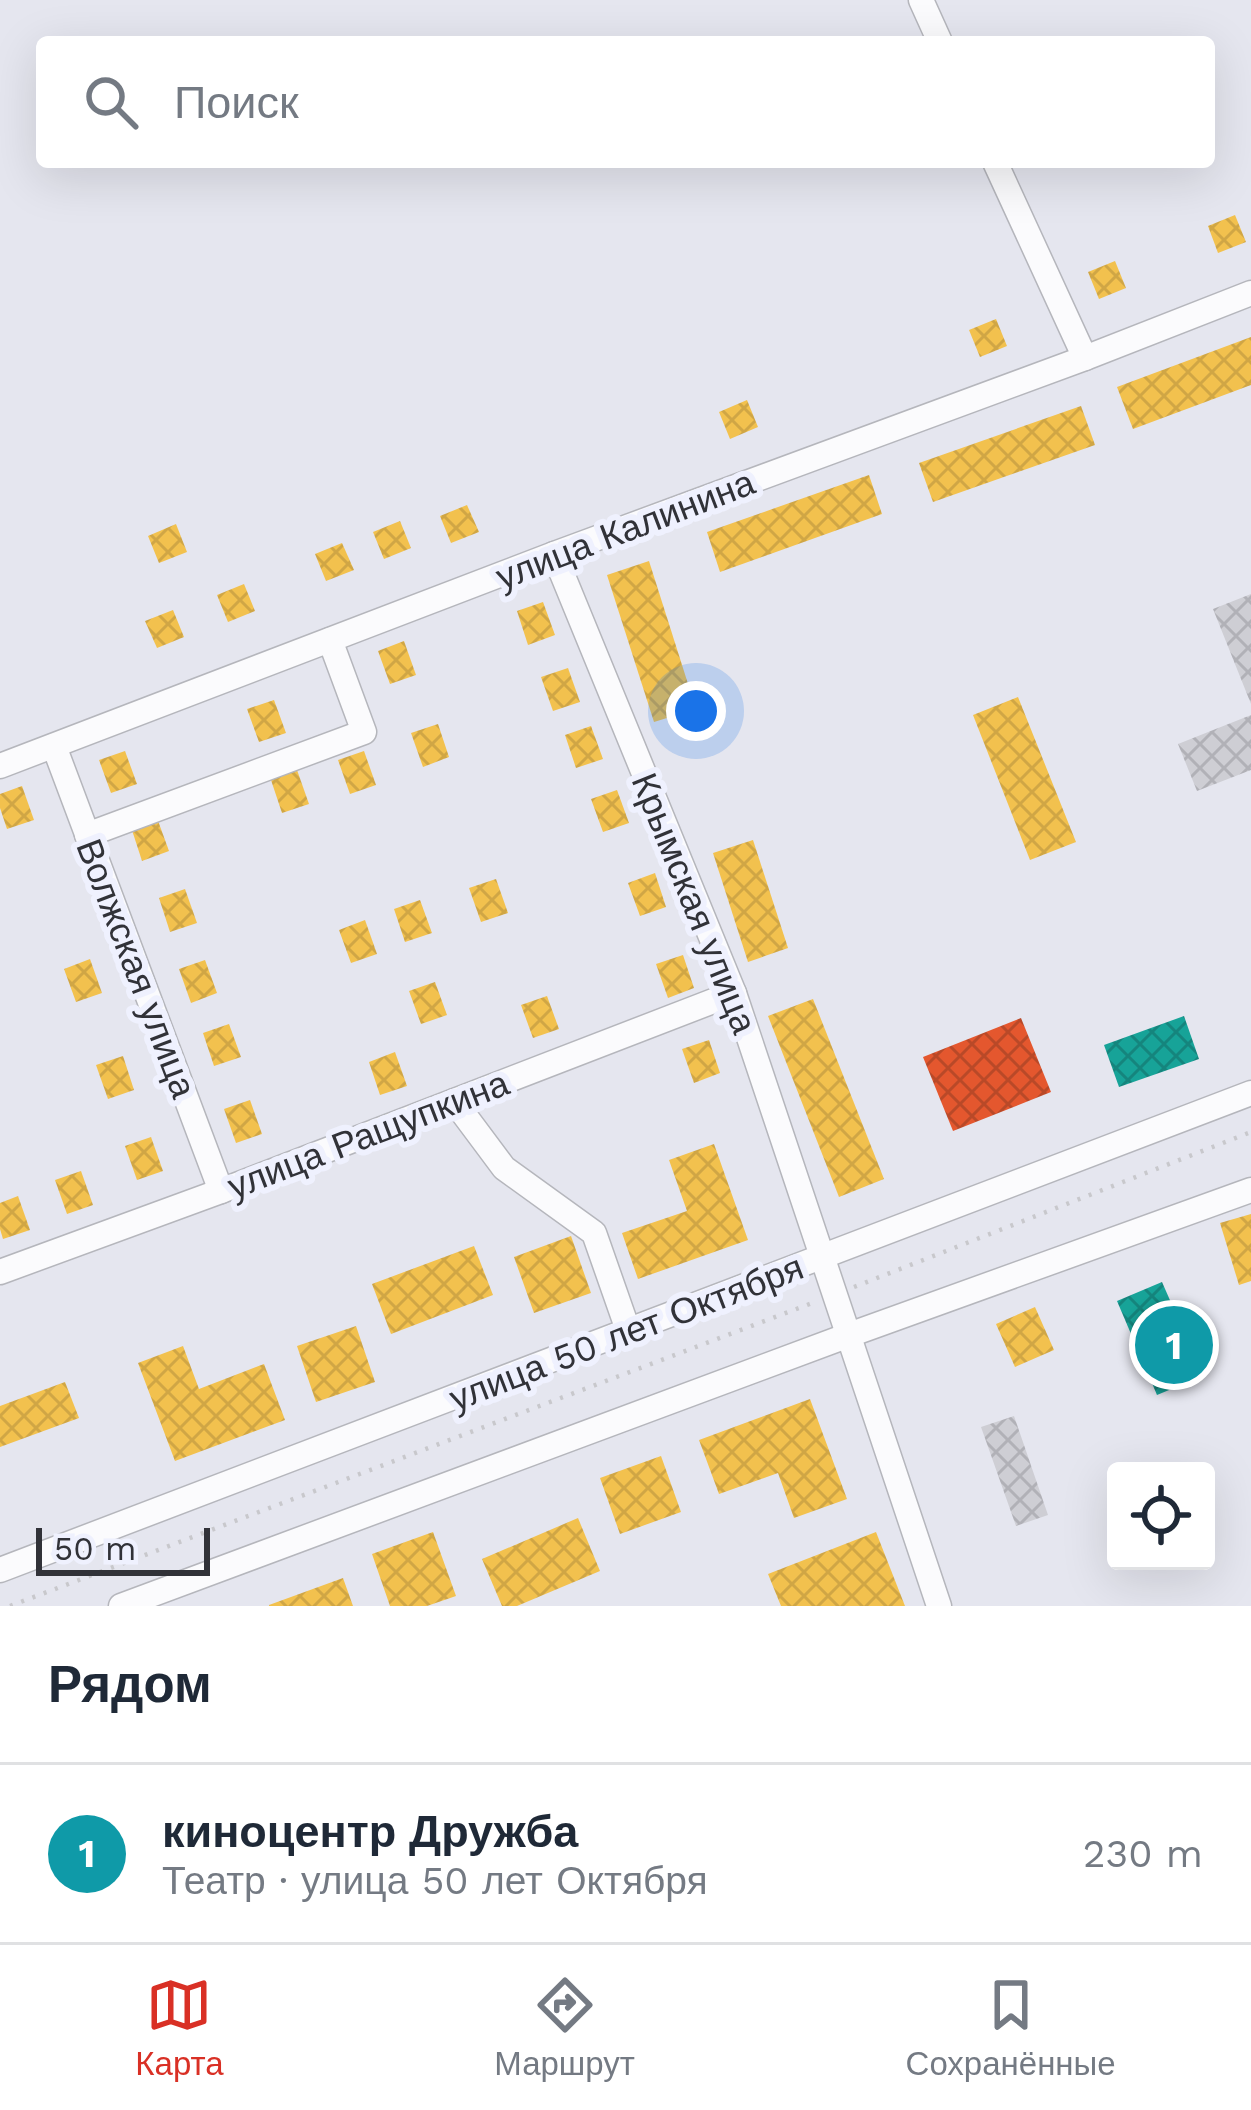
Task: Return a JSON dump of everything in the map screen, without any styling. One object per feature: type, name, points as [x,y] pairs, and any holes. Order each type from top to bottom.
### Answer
[{"type":"street","points":[[921,0],[937,36]]},
{"type":"street","points":[[998,168],[1085,358]]},
{"type":"street","name":"улица Калинина","points":[[0,766],[1251,293]]},
{"type":"street","name":"Крымская улица","points":[[554,554],[734,993],[939,1606]]},
{"type":"street","points":[[87,835],[364,733],[330,640]]},
{"type":"street","name":"Волжская улица","points":[[54,746],[221,1191]]},
{"type":"street","name":"улица Ращупкина","points":[[0,1272],[734,993]]},
{"type":"street","name":"улица 50 лет Октября","points":[[0,1570],[1251,1093]]},
{"type":"street","points":[[454,1101],[504,1168],[594,1232],[628,1330]]},
{"type":"street","points":[[121,1606],[1251,1190]]},
{"type":"path","points":[[10,1606],[1251,1132]]},
{"type":"building: Жильё","points":[[1235,215],[1246,242],[1218,253],[1208,226]]},
{"type":"building: Жильё","points":[[1115,261],[1126,288],[1099,299],[1088,272]]},
{"type":"building: Жильё","points":[[996,319],[1007,346],[980,357],[969,330]]},
{"type":"building: Жильё","points":[[1251,337],[1251,385],[1133,429],[1117,387]]},
{"type":"building: Жильё","points":[[747,400],[758,427],[730,439],[719,412]]},
{"type":"building: Жильё","points":[[1081,406],[1095,445],[933,502],[919,463]]},
{"type":"building: Жильё","points":[[869,475],[882,514],[720,572],[707,532]]},
{"type":"building: Жильё","points":[[467,505],[479,532],[451,543],[440,516]]},
{"type":"building: Жильё","points":[[400,521],[411,548],[384,559],[373,532]]},
{"type":"building: Жильё","points":[[176,524],[187,552],[159,563],[148,536]]},
{"type":"building: Жильё","points":[[342,543],[354,570],[326,581],[315,554]]},
{"type":"building: Жильё","points":[[649,561],[696,709],[654,722],[607,575]]},
{"type":"building: Жильё","points":[[244,584],[255,611],[228,622],[217,595]]},
{"type":"building: Жильё","points":[[543,602],[555,635],[528,645],[517,611]]},
{"type":"building: Жильё","points":[[173,610],[184,637],[157,648],[145,621]]},
{"type":"building: Жильё","points":[[404,641],[416,675],[390,684],[378,651]]},
{"type":"building: Жильё","points":[[568,668],[580,702],[553,711],[541,677]]},
{"type":"building: Жильё","points":[[1018,697],[1076,842],[1030,860],[973,715]]},
{"type":"building: Жильё","points":[[274,700],[286,733],[259,742],[247,709]]},
{"type":"building: Жильё","points":[[438,724],[449,757],[423,767],[411,733]]},
{"type":"building: Жильё","points":[[591,726],[603,759],[576,768],[565,735]]},
{"type":"building: Жильё","points":[[125,751],[137,784],[111,793],[99,760]]},
{"type":"building: Жильё","points":[[364,751],[376,785],[350,794],[338,760]]},
{"type":"building: Жильё","points":[[297,770],[309,804],[282,813],[271,780]]},
{"type":"building: Жильё","points":[[22,786],[34,820],[7,829],[0,794]]},
{"type":"building: Жильё","points":[[617,790],[629,823],[603,832],[591,799]]},
{"type":"building: Жильё","points":[[157,818],[169,851],[142,861],[131,827]]},
{"type":"building: Жильё","points":[[753,840],[788,948],[748,962],[713,853]]},
{"type":"building: Жильё","points":[[655,873],[666,907],[640,916],[628,883]]},
{"type":"building: Жильё","points":[[496,879],[508,913],[481,922],[469,888]]},
{"type":"building: Жильё","points":[[185,889],[197,923],[170,932],[159,898]]},
{"type":"building: Жильё","points":[[420,900],[432,933],[405,942],[394,909]]},
{"type":"building: Жильё","points":[[365,920],[377,954],[351,963],[339,930]]},
{"type":"building: Жильё","points":[[683,955],[694,988],[668,998],[656,964]]},
{"type":"building: Жильё","points":[[90,959],[102,993],[76,1002],[64,969]]},
{"type":"building: Жильё","points":[[205,960],[217,993],[191,1003],[179,969]]},
{"type":"building: Жильё","points":[[435,982],[447,1015],[421,1024],[409,991]]},
{"type":"building: Жильё","points":[[547,996],[559,1029],[533,1038],[521,1005]]},
{"type":"building: Жильё","points":[[813,999],[884,1179],[839,1197],[768,1016]]},
{"type":"building: Жильё","points":[[229,1024],[241,1057],[214,1066],[203,1033]]},
{"type":"building: Жильё","points":[[709,1040],[720,1073],[694,1083],[682,1049]]},
{"type":"building: Жильё","points":[[395,1052],[407,1086],[380,1095],[369,1062]]},
{"type":"building: Жильё","points":[[123,1056],[134,1090],[108,1099],[96,1065]]},
{"type":"building: Жильё","points":[[250,1100],[262,1134],[236,1143],[224,1109]]},
{"type":"building: Жильё","points":[[151,1137],[163,1171],[137,1180],[125,1146]]},
{"type":"building: Жильё","points":[[714,1144],[748,1240],[638,1279],[622,1233],[687,1211],[669,1160]]},
{"type":"building: Жильё","points":[[81,1171],[93,1205],[67,1214],[55,1180]]},
{"type":"building: Жильё","points":[[18,1196],[30,1230],[3,1239],[0,1203]]},
{"type":"building: Жильё","points":[[1251,1214],[1251,1281],[1239,1285],[1220,1223]]},
{"type":"building: Жильё","points":[[571,1236],[591,1293],[534,1313],[514,1257]]},
{"type":"building: Жильё","points":[[474,1246],[493,1295],[391,1334],[372,1284]]},
{"type":"building: Жильё","points":[[1035,1307],[1054,1350],[1015,1367],[996,1324]]},
{"type":"building: Жильё","points":[[356,1326],[375,1382],[316,1402],[297,1346]]},
{"type":"building: Жильё","points":[[183,1346],[199,1389],[264,1364],[285,1420],[175,1461],[138,1363]]},
{"type":"building: Жильё","points":[[65,1382],[79,1418],[0,1447],[0,1406]]},
{"type":"building: Жильё","points":[[810,1399],[847,1499],[794,1518],[778,1473],[719,1494],[699,1440]]},
{"type":"building: Жильё","points":[[661,1456],[681,1512],[620,1534],[600,1478]]},
{"type":"building: Жильё","points":[[578,1518],[600,1571],[517,1606],[502,1606],[482,1559]]},
{"type":"building: Жильё","points":[[433,1532],[456,1596],[427,1606],[390,1606],[372,1554]]},
{"type":"building: Жильё","points":[[876,1532],[905,1606],[781,1606],[768,1574]]},
{"type":"building: Жильё","points":[[343,1578],[353,1606],[269,1606],[269,1605]]},
{"type":"building: Торговля","points":[[1021,1018],[1051,1092],[953,1131],[923,1057]]},
{"type":"building: Учреждения","points":[[1184,1016],[1199,1059],[1119,1087],[1104,1045]]},
{"type":"building: Учреждения","points":[[1162,1282],[1203,1376],[1157,1395],[1117,1301]]},
{"type":"building: Прочее","points":[[1251,594],[1251,704],[1213,609]]},
{"type":"building: Прочее","points":[[1251,715],[1251,770],[1197,791],[1178,744]]},
{"type":"building: Прочее","points":[[1014,1416],[1048,1515],[1016,1526],[981,1427]]},
{"type":"place","name":"киноцентр Дружба","points":[[1174,1345]]}]
